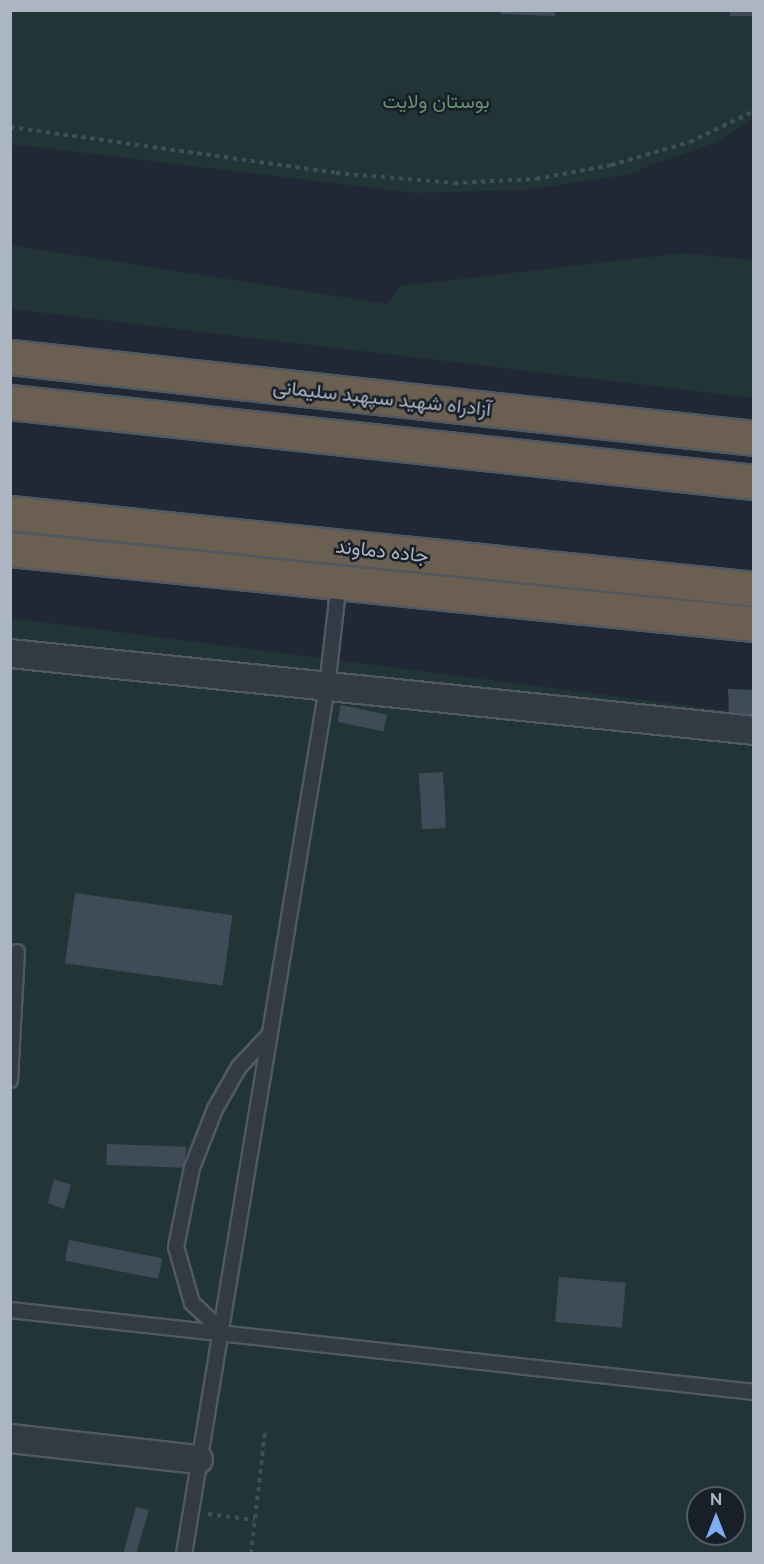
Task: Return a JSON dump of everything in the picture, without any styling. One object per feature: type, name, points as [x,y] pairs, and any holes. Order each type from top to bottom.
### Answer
[{"type":"highway","name":"آزادراه شهید سپهبد سلیمانی","points":[[10,357],[753,438]]},
{"type":"highway","points":[[10,402],[753,482]]},
{"type":"highway","name":"جاده دماوند","points":[[10,513],[753,589]]},
{"type":"highway","name":"جاده دماوند","points":[[10,549],[753,624]]},
{"type":"street","points":[[10,653],[753,730]]},
{"type":"street","points":[[10,1438],[198,1460]]},
{"type":"lane","points":[[184,1554],[327,687],[339,582]]},
{"type":"lane","points":[[10,1080],[12,983],[17,952]]},
{"type":"lane","points":[[221,1330],[192,1303],[176,1247],[192,1168],[215,1109],[239,1067],[271,1034]]},
{"type":"lane","points":[[10,1310],[221,1330],[753,1392]]},
{"type":"path","points":[[10,127],[336,173],[454,183],[536,179],[611,165],[690,142],[753,111]]},
{"type":"path","points":[[251,1554],[265,1432]]},
{"type":"path","points":[[190,1512],[255,1520]]},
{"type":"green space","name":"بوستان ولایت","points":[[10,11],[753,11],[753,119],[716,142],[625,175],[525,190],[414,193],[11,144]]},
{"type":"green space","points":[[10,245],[387,304],[400,286],[683,253],[753,260],[753,398],[11,309]]},
{"type":"green space","points":[[11,618],[753,714],[753,1553],[11,1554]]},
{"type":"building","points":[[501,10],[555,10],[555,16],[501,14]]},
{"type":"building","points":[[730,10],[754,10],[754,16],[730,16]]},
{"type":"building","points":[[728,689],[754,690],[754,719],[729,715]]},
{"type":"building","points":[[341,705],[387,715],[383,731],[337,722]]},
{"type":"building","points":[[443,772],[446,828],[422,829],[419,773]]},
{"type":"building","points":[[75,893],[232,915],[223,985],[65,963]]},
{"type":"building","points":[[107,1144],[186,1147],[185,1168],[106,1165]]},
{"type":"building","points":[[54,1179],[71,1185],[64,1209],[48,1203]]},
{"type":"building","points":[[69,1240],[162,1258],[158,1279],[65,1261]]},
{"type":"building","points":[[559,1277],[626,1283],[622,1328],[555,1322]]},
{"type":"building","points":[[136,1507],[149,1510],[136,1554],[123,1554]]}]
